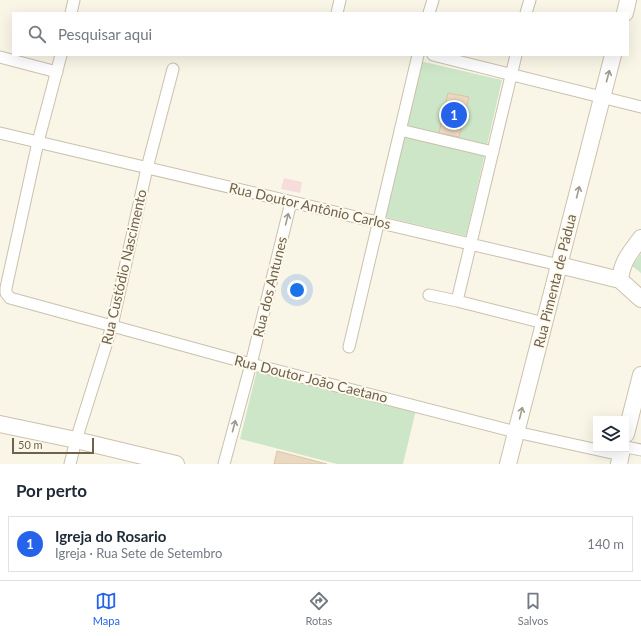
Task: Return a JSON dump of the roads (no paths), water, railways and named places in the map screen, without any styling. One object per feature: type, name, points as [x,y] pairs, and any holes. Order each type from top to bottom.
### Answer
[{"type":"street","points":[[71,12],[74,0]]},
{"type":"street","points":[[337,12],[340,0]]},
{"type":"street","points":[[429,12],[433,0]]},
{"type":"street","points":[[526,12],[530,0]]},
{"type":"street","points":[[625,12],[628,0]]},
{"type":"street","points":[[0,56],[57,72]]},
{"type":"street","points":[[38,142],[61,56]]},
{"type":"street","points":[[349,347],[418,56]]},
{"type":"street","points":[[437,56],[641,107]]},
{"type":"street","points":[[457,301],[516,56]]},
{"type":"street","name":"Rua Pimenta de Pádua","points":[[508,464],[613,56]]},
{"type":"street","name":"Rua Custódio Nascimento","points":[[70,464],[76,440],[112,326],[147,168],[173,69]]},
{"type":"street","points":[[400,130],[493,152]]},
{"type":"street","name":"Rua Doutor Antônio Carlos","points":[[0,133],[620,280]]},
{"type":"street","name":"Rua Doutor João Caetano","points":[[38,142],[6,288],[6,293],[10,298],[251,364],[516,432],[622,454],[641,450]]},
{"type":"street","name":"Rua dos Antunes","points":[[224,464],[251,364],[291,202]]},
{"type":"street","points":[[641,238],[623,263],[620,280],[641,299]]},
{"type":"street","points":[[428,295],[544,323]]},
{"type":"street","points":[[629,422],[641,375]]},
{"type":"street","points":[[0,424],[76,440],[130,459],[176,464]]},
{"type":"place","name":"Igreja do Rosario","points":[[454,115]]}]
